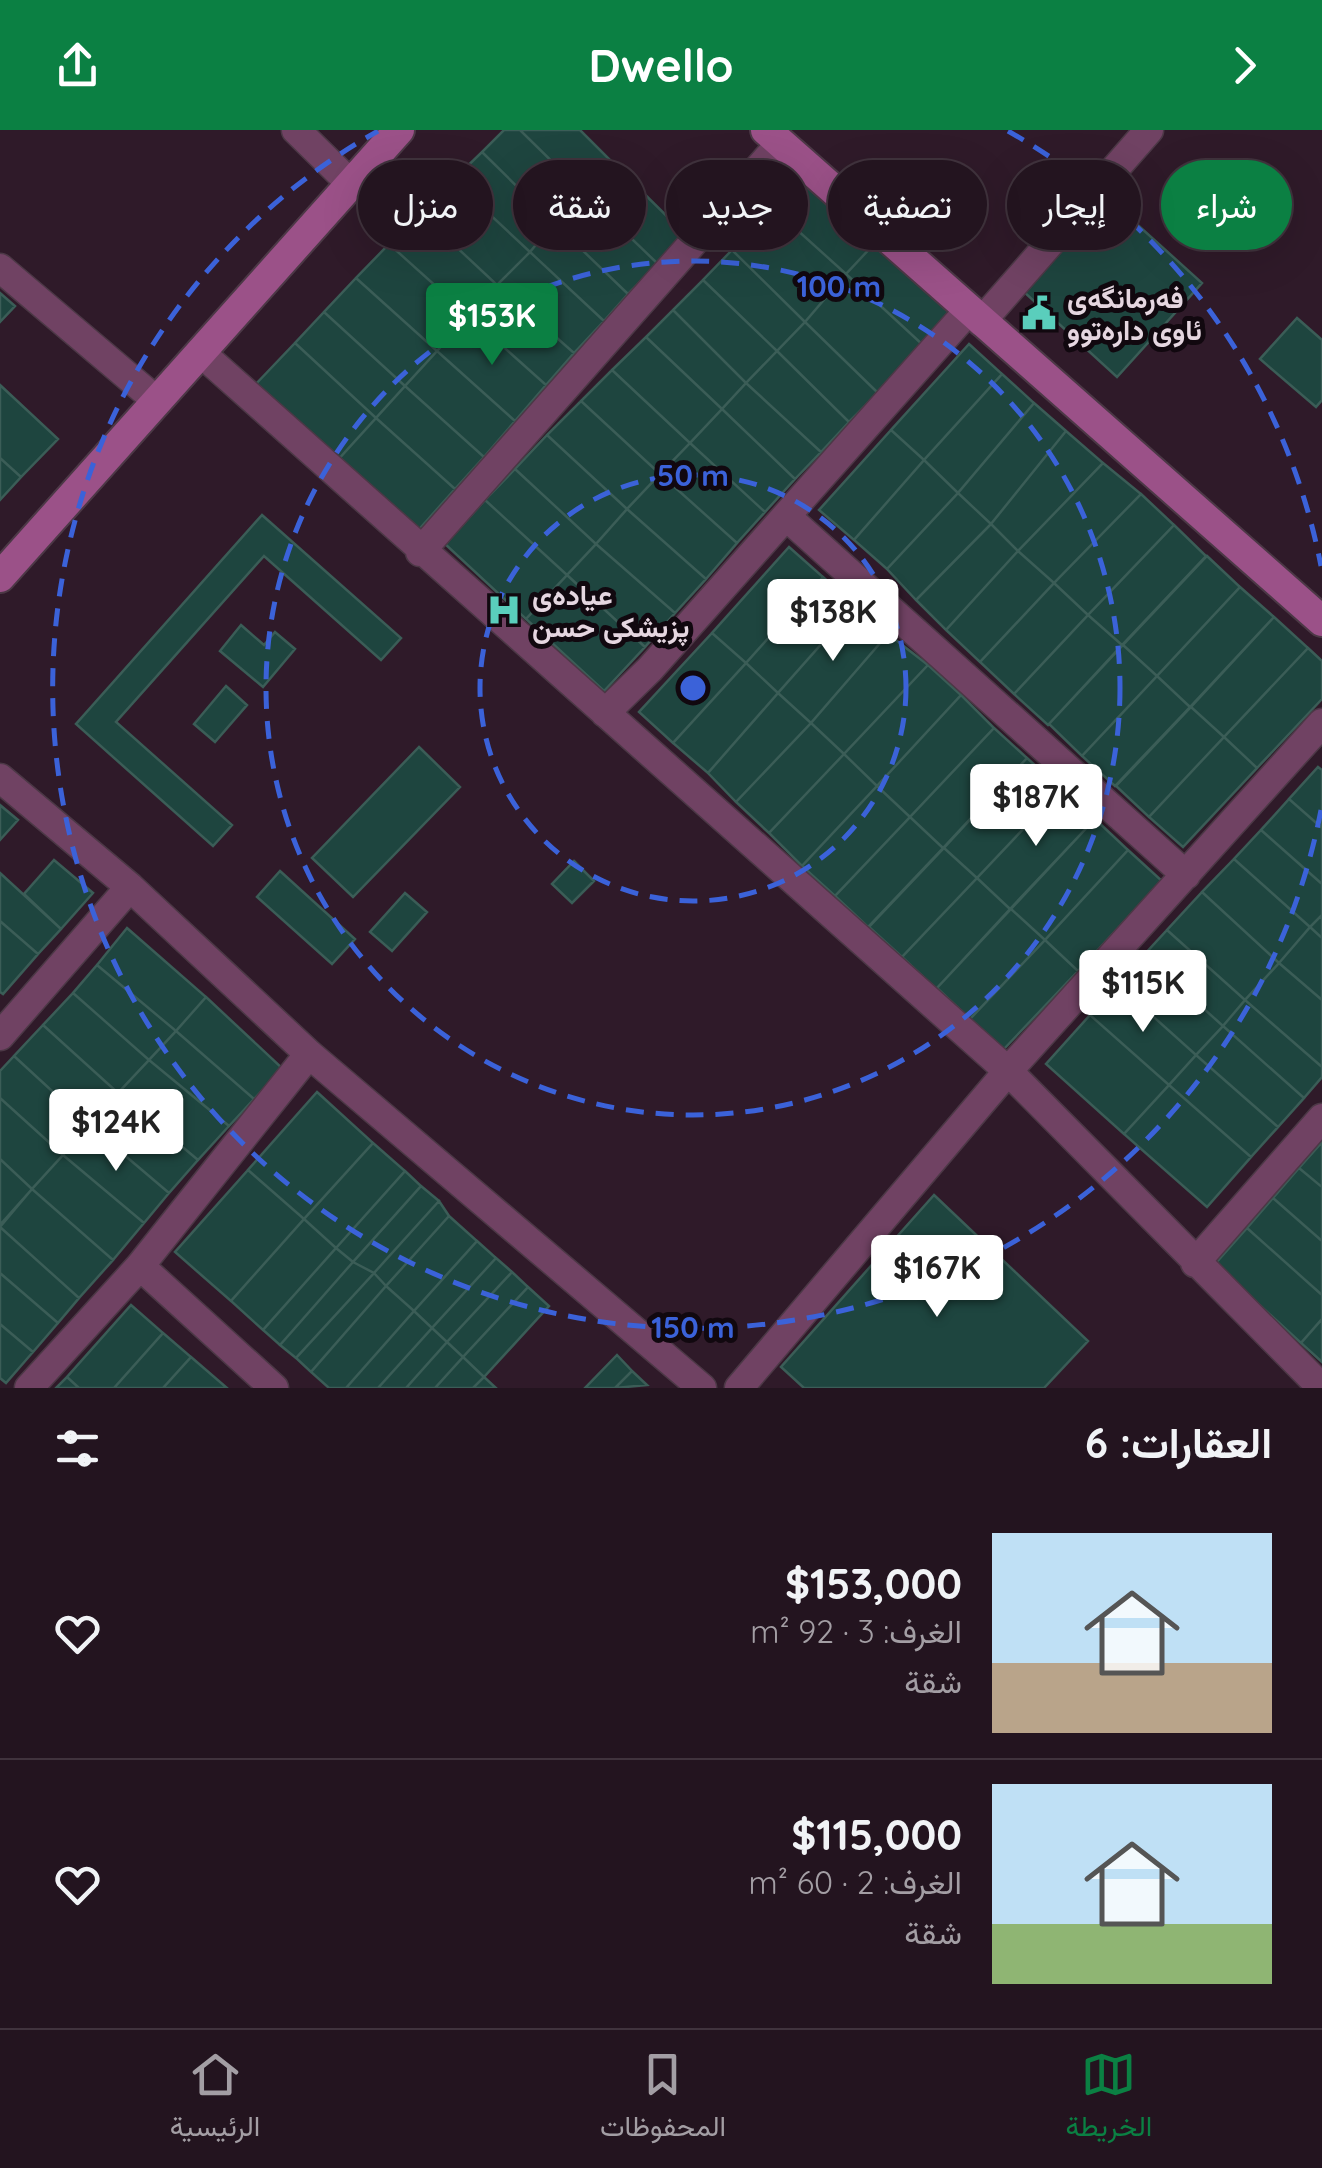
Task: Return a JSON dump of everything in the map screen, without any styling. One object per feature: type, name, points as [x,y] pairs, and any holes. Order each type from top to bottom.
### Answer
[{"type":"street","points":[[296,130],[350,183]]},
{"type":"street","points":[[0,577],[399,130]]},
{"type":"street","points":[[605,714],[1149,130]]},
{"type":"street","points":[[420,552],[773,136],[1322,620]]},
{"type":"street","points":[[0,268],[157,401]]},
{"type":"street","points":[[200,352],[420,552],[1008,1071],[1322,1388]]},
{"type":"street","points":[[786,516],[1186,875]]},
{"type":"street","points":[[739,1388],[1008,1071],[1322,723]]},
{"type":"street","points":[[0,778],[130,887],[309,1054],[702,1388]]},
{"type":"street","points":[[0,1036],[130,887]]},
{"type":"street","points":[[29,1388],[140,1266],[309,1054]]},
{"type":"street","points":[[1195,1263],[1322,1118]]},
{"type":"street","points":[[140,1266],[274,1388]]},
{"type":"building","points":[[504,130],[520,130],[550,160],[513,160],[513,183],[482,152]]},
{"type":"building","points":[[520,130],[580,130],[610,160],[550,160]]},
{"type":"building","points":[[482,152],[490,160],[474,160]]},
{"type":"building","points":[[493,163],[513,183],[513,236],[493,217]]},
{"type":"building","points":[[808,182],[828,200],[828,250],[868,250],[846,274],[808,240]]},
{"type":"building","points":[[646,196],[666,215],[666,250],[672,250],[658,264],[643,250]]},
{"type":"building","points":[[493,217],[513,236],[513,250],[530,252],[497,285],[460,250],[493,250]]},
{"type":"building","points":[[1141,228],[1202,283],[1117,377],[1024,292],[1062,250],[1141,250]]},
{"type":"building","points":[[808,240],[846,274],[805,322],[732,250],[808,250]]},
{"type":"building","points":[[383,250],[396,250],[469,316],[437,351],[356,278]]},
{"type":"building","points":[[396,250],[460,250],[497,285],[469,316]]},
{"type":"building","points":[[582,250],[643,250],[658,264],[628,294]]},
{"type":"building","points":[[582,250],[628,294],[604,321],[530,252]]},
{"type":"building","points":[[732,250],[805,322],[777,351],[703,280]]},
{"type":"building","points":[[868,250],[883,250],[953,313],[924,346],[846,274]]},
{"type":"building","points":[[530,252],[604,321],[574,353],[497,285]]},
{"type":"building","points":[[846,274],[924,346],[878,393],[805,322]]},
{"type":"building","points":[[356,278],[437,351],[405,386],[324,312]]},
{"type":"building","points":[[703,280],[777,351],[746,383],[673,310]]},
{"type":"building","points":[[497,285],[574,353],[546,385],[469,316]]},
{"type":"building","points":[[0,293],[15,306],[0,322]]},
{"type":"building","points":[[673,310],[746,383],[722,409],[646,337]]},
{"type":"building","points":[[324,312],[405,386],[376,418],[295,343]]},
{"type":"building","points":[[469,316],[546,385],[515,421],[437,351]]},
{"type":"building","points":[[1297,318],[1322,340],[1322,400],[1316,407],[1260,359]]},
{"type":"building","points":[[805,322],[878,393],[849,422],[777,351]]},
{"type":"building","points":[[646,337],[722,409],[690,443],[612,370]]},
{"type":"building","points":[[295,343],[376,418],[336,462],[254,386]]},
{"type":"building","points":[[969,344],[1002,374],[924,460],[891,430]]},
{"type":"building","points":[[437,351],[515,421],[484,457],[405,386]]},
{"type":"building","points":[[777,351],[849,422],[821,452],[746,383]]},
{"type":"building","points":[[612,370],[690,443],[660,474],[581,401]]},
{"type":"building","points":[[1002,374],[1034,403],[958,493],[924,460]]},
{"type":"building","points":[[746,383],[821,452],[795,479],[722,409]]},
{"type":"building","points":[[0,385],[58,439],[21,477],[0,458]]},
{"type":"building","points":[[405,386],[484,457],[455,489],[376,418]]},
{"type":"building","points":[[581,401],[660,474],[627,509],[547,435]]},
{"type":"building","points":[[1034,403],[1066,431],[991,524],[958,493]]},
{"type":"building","points":[[722,409],[795,479],[765,512],[690,443]]},
{"type":"building","points":[[376,418],[455,489],[414,535],[336,462]]},
{"type":"building","points":[[891,430],[924,460],[854,540],[819,510]]},
{"type":"building","points":[[1066,431],[1103,463],[1018,551],[991,524]]},
{"type":"building","points":[[547,435],[627,509],[596,544],[515,469]]},
{"type":"building","points":[[690,443],[765,512],[737,543],[660,474]]},
{"type":"building","points":[[0,458],[21,477],[0,500]]},
{"type":"building","points":[[924,460],[958,493],[887,569],[854,540]]},
{"type":"building","points":[[1103,463],[1141,494],[1054,583],[1018,551]]},
{"type":"building","points":[[515,469],[596,544],[567,575],[485,500]]},
{"type":"building","points":[[660,474],[737,543],[706,579],[627,509]]},
{"type":"building","points":[[958,493],[991,524],[916,600],[887,569]]},
{"type":"building","points":[[1141,494],[1174,525],[1088,615],[1054,583]]},
{"type":"building","points":[[485,500],[567,575],[526,619],[445,544]]},
{"type":"building","points":[[627,509],[706,579],[675,613],[596,544]]},
{"type":"building","points":[[262,515],[401,638],[381,660],[264,556],[116,722],[232,825],[213,846],[76,724]]},
{"type":"building","points":[[991,524],[1018,551],[946,630],[916,600]]},
{"type":"building","points":[[1174,525],[1206,556],[1122,645],[1088,615]]},
{"type":"building","points":[[596,544],[675,613],[645,647],[567,575]]},
{"type":"building","points":[[789,547],[823,577],[746,663],[712,633]]},
{"type":"building","points":[[1018,551],[1054,583],[980,662],[946,630]]},
{"type":"building","points":[[1207,556],[1240,587],[1157,676],[1123,645]]},
{"type":"building","points":[[567,575],[645,647],[604,691],[526,619]]},
{"type":"building","points":[[823,577],[855,606],[778,693],[746,663]]},
{"type":"building","points":[[1054,583],[1088,615],[1014,694],[980,662]]},
{"type":"building","points":[[1240,587],[1274,617],[1190,707],[1157,676]]},
{"type":"building","points":[[855,606],[888,634],[811,723],[778,693]]},
{"type":"building","points":[[1088,615],[1122,645],[1048,725],[1014,694]]},
{"type":"building","points":[[1274,617],[1308,648],[1224,737],[1191,707]]},
{"type":"building","points":[[241,625],[264,645],[275,632],[295,649],[263,687],[220,651]]},
{"type":"building","points":[[712,633],[746,663],[673,743],[639,712]]},
{"type":"building","points":[[888,634],[928,665],[844,754],[811,723]]},
{"type":"building","points":[[1123,645],[1157,676],[1082,756],[1049,724]]},
{"type":"building","points":[[1308,648],[1322,661],[1322,699],[1257,768],[1224,737]]},
{"type":"building","points":[[746,663],[778,693],[708,773],[673,743]]},
{"type":"building","points":[[928,665],[961,695],[877,786],[844,754]]},
{"type":"building","points":[[1157,676],[1190,707],[1115,786],[1082,756]]},
{"type":"building","points":[[226,686],[247,705],[215,742],[194,724]]},
{"type":"building","points":[[778,693],[811,723],[736,802],[708,773]]},
{"type":"building","points":[[961,695],[994,728],[910,817],[877,786]]},
{"type":"building","points":[[1191,707],[1224,737],[1149,817],[1116,786]]},
{"type":"building","points":[[811,723],[844,754],[769,833],[736,802]]},
{"type":"building","points":[[994,728],[1027,758],[943,848],[910,817]]},
{"type":"building","points":[[1224,737],[1257,768],[1183,847],[1149,817]]},
{"type":"building","points":[[419,747],[460,787],[353,897],[312,858]]},
{"type":"building","points":[[844,754],[877,786],[802,866],[769,833]]},
{"type":"building","points":[[1027,758],[1061,789],[977,878],[944,848]]},
{"type":"building","points":[[1318,767],[1322,770],[1322,828],[1289,799]]},
{"type":"building","points":[[877,786],[910,817],[835,896],[802,866]]},
{"type":"building","points":[[1061,789],[1094,820],[1010,909],[977,878]]},
{"type":"building","points":[[1289,799],[1322,828],[1322,884],[1261,830]]},
{"type":"building","points":[[0,805],[18,820],[0,840]]},
{"type":"building","points":[[910,817],[943,848],[868,927],[835,896]]},
{"type":"building","points":[[1095,819],[1128,850],[1045,940],[1011,909]]},
{"type":"building","points":[[1261,830],[1322,884],[1322,915],[1310,927],[1234,859]]},
{"type":"building","points":[[944,848],[977,878],[902,957],[869,927]]},
{"type":"building","points":[[1128,850],[1162,881],[1078,971],[1045,940]]},
{"type":"building","points":[[1234,859],[1310,927],[1279,963],[1202,892]]},
{"type":"building","points":[[54,860],[93,893],[61,929],[24,894]]},
{"type":"building","points":[[574,861],[594,881],[572,903],[552,884]]},
{"type":"building","points":[[280,871],[355,939],[332,964],[257,897]]},
{"type":"building","points":[[0,873],[61,929],[38,954],[0,921]]},
{"type":"building","points":[[977,878],[1010,909],[936,989],[902,957]]},
{"type":"building","points":[[1202,892],[1279,963],[1245,1000],[1167,930]]},
{"type":"building","points":[[405,893],[427,912],[392,951],[370,932]]},
{"type":"building","points":[[1011,909],[1045,940],[970,1019],[937,988]]},
{"type":"building","points":[[1322,915],[1322,938],[1310,927]]},
{"type":"building","points":[[0,921],[38,954],[3,994],[0,992]]},
{"type":"building","points":[[1310,927],[1322,938],[1322,1000],[1279,963]]},
{"type":"building","points":[[127,928],[206,997],[176,1031],[97,965]]},
{"type":"building","points":[[1167,930],[1245,1000],[1223,1026],[1144,955]]},
{"type":"building","points":[[1045,940],[1078,971],[1003,1050],[970,1019]]},
{"type":"building","points":[[1144,955],[1223,1026],[1196,1055],[1117,984]]},
{"type":"building","points":[[1279,963],[1322,1000],[1322,1067],[1245,1000]]},
{"type":"building","points":[[97,965],[176,1031],[149,1060],[73,993]]},
{"type":"building","points":[[1117,984],[1196,1055],[1169,1085],[1090,1015]]},
{"type":"building","points":[[73,993],[149,1060],[118,1093],[43,1025]]},
{"type":"building","points":[[206,997],[283,1069],[254,1099],[176,1031]]},
{"type":"building","points":[[1245,1000],[1322,1067],[1322,1077],[1304,1098],[1223,1026]]},
{"type":"building","points":[[1090,1015],[1169,1085],[1124,1134],[1046,1064]]},
{"type":"building","points":[[43,1025],[118,1093],[89,1125],[14,1056]]},
{"type":"building","points":[[1223,1026],[1304,1098],[1278,1127],[1196,1055]]},
{"type":"building","points":[[176,1031],[254,1099],[229,1126],[149,1060]]},
{"type":"building","points":[[1196,1055],[1278,1127],[1251,1157],[1169,1085]]},
{"type":"building","points":[[14,1056],[89,1125],[63,1155],[0,1098],[0,1071]]},
{"type":"building","points":[[149,1060],[229,1126],[198,1160],[118,1093]]},
{"type":"building","points":[[1169,1085],[1251,1157],[1207,1207],[1124,1134]]},
{"type":"building","points":[[317,1092],[373,1143],[304,1219],[248,1170]]},
{"type":"building","points":[[118,1093],[198,1160],[169,1193],[89,1125]]},
{"type":"building","points":[[0,1098],[63,1155],[32,1189],[0,1159]]},
{"type":"building","points":[[89,1125],[169,1193],[144,1223],[63,1155]]},
{"type":"building","points":[[1322,1142],[1322,1187],[1299,1168]]},
{"type":"building","points":[[373,1143],[405,1171],[336,1248],[304,1219]]},
{"type":"building","points":[[63,1155],[144,1223],[113,1260],[32,1189]]},
{"type":"building","points":[[0,1159],[32,1189],[0,1225]]},
{"type":"building","points":[[1299,1168],[1322,1187],[1322,1241],[1273,1198]]},
{"type":"building","points":[[248,1170],[304,1219],[231,1301],[175,1252]]},
{"type":"building","points":[[405,1171],[421,1186],[353,1262],[336,1248]]},
{"type":"building","points":[[421,1186],[439,1201],[374,1273],[353,1262]]},
{"type":"building","points":[[32,1189],[113,1260],[79,1298],[0,1227]]},
{"type":"building","points":[[934,1195],[1088,1341],[1044,1388],[804,1388],[781,1367]]},
{"type":"building","points":[[1273,1198],[1322,1241],[1322,1295],[1247,1228]]},
{"type":"building","points":[[439,1201],[449,1216],[386,1286],[374,1273]]},
{"type":"building","points":[[449,1216],[477,1241],[414,1311],[386,1286]]},
{"type":"building","points":[[304,1219],[336,1248],[263,1330],[231,1301]]},
{"type":"building","points":[[0,1227],[79,1298],[58,1323],[0,1273]]},
{"type":"building","points":[[1247,1228],[1322,1295],[1322,1319],[1301,1343],[1215,1264]]},
{"type":"building","points":[[477,1241],[496,1258],[432,1328],[414,1311]]},
{"type":"building","points":[[336,1248],[353,1262],[280,1345],[263,1330]]},
{"type":"building","points":[[496,1258],[512,1272],[447,1342],[432,1328]]},
{"type":"building","points":[[353,1262],[374,1273],[296,1358],[280,1345]]},
{"type":"building","points":[[512,1272],[528,1287],[463,1357],[447,1342]]},
{"type":"building","points":[[0,1273],[58,1323],[33,1352],[0,1324]]},
{"type":"building","points":[[374,1273],[386,1286],[311,1372],[296,1358]]},
{"type":"building","points":[[386,1286],[414,1311],[346,1388],[329,1388],[311,1372]]},
{"type":"building","points":[[528,1287],[549,1306],[484,1377],[463,1357]]},
{"type":"building","points":[[131,1305],[163,1333],[114,1388],[79,1388],[67,1377]]},
{"type":"building","points":[[414,1311],[432,1328],[378,1388],[346,1388]]},
{"type":"building","points":[[1322,1319],[1322,1362],[1301,1343]]},
{"type":"building","points":[[0,1324],[33,1352],[6,1383],[0,1378]]},
{"type":"building","points":[[432,1328],[447,1342],[406,1388],[378,1388]]},
{"type":"building","points":[[163,1333],[191,1357],[163,1388],[114,1388]]},
{"type":"building","points":[[447,1342],[463,1357],[435,1388],[406,1388]]},
{"type":"building","points":[[617,1355],[632,1371],[615,1388],[585,1388]]},
{"type":"building","points":[[191,1357],[227,1388],[163,1388]]},
{"type":"building","points":[[463,1357],[484,1377],[473,1388],[435,1388]]},
{"type":"building","points":[[632,1371],[647,1385],[615,1388]]},
{"type":"building","points":[[67,1377],[79,1388],[56,1388]]},
{"type":"building","points":[[484,1377],[496,1388],[473,1388]]},
{"type":"place","name":"فەرمانگەی ئاوی دارەتوو","points":[[1039,313]]},
{"type":"place","name":"عیادەی پزیشکی حسن","points":[[504,610]]}]
